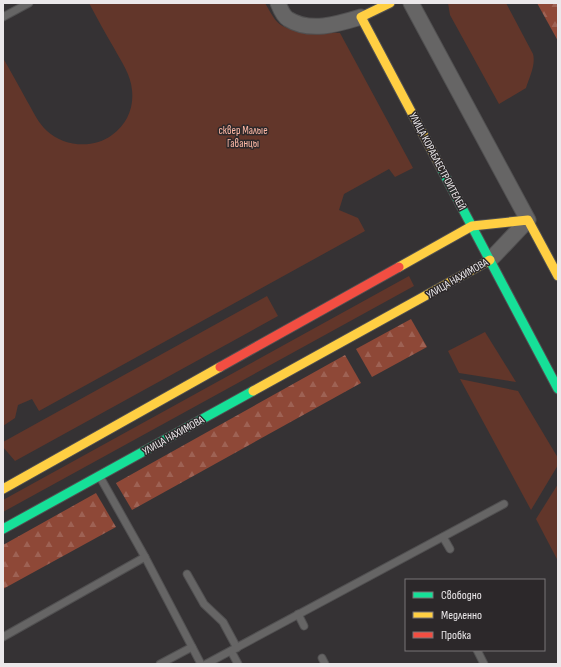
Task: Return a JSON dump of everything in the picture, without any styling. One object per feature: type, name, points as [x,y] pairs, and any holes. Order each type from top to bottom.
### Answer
[{"type":"main road","points":[[361,17],[390,3]]},
{"type":"main road","name":"УЛИЦА КОРАБЛЕСТРОИТЕЛЕЙ","points":[[361,17],[558,389]]},
{"type":"main road","points":[[5,482],[472,226],[528,220],[558,276]]},
{"type":"main road","name":"УЛИЦА НАХИМОВА","points":[[3,529],[490,260]]},
{"type":"street","points":[[278,3],[287,18],[299,24],[310,26],[338,24],[361,17]]},
{"type":"street","points":[[411,3],[528,220]]},
{"type":"street","name":"УЛИЦА НАХИМОВА","points":[[490,260],[528,220]]},
{"type":"lane","points":[[3,17],[29,3]]},
{"type":"lane","points":[[99,476],[145,557],[200,664]]},
{"type":"lane","points":[[206,664],[504,504]]},
{"type":"lane","points":[[443,537],[450,549]]},
{"type":"lane","points":[[3,637],[145,557]]},
{"type":"lane","points":[[187,574],[204,604],[223,622],[234,649],[238,664]]},
{"type":"lane","points":[[298,614],[304,626]]},
{"type":"lane","points":[[160,664],[192,647]]},
{"type":"lane","points":[[478,651],[484,664]]},
{"type":"green space","name":"сквер Малые Гаванцы","points":[[89,3],[265,3],[276,21],[288,28],[294,30],[340,33],[413,168],[395,177],[389,169],[344,194],[339,210],[358,218],[365,231],[39,411],[32,399],[18,405],[15,418],[3,426],[3,58],[38,121],[47,131],[70,143],[88,144],[105,140],[122,126],[131,109],[131,84],[125,68]]},
{"type":"green space","points":[[448,3],[506,3],[534,58],[533,67],[526,88],[499,104],[450,15]]},
{"type":"green space","points":[[537,3],[558,3],[558,41]]},
{"type":"green space","points":[[409,276],[414,286],[3,512],[3,500]]},
{"type":"green space","points":[[267,296],[278,316],[15,461],[3,447],[3,442]]},
{"type":"green space","points":[[411,319],[427,347],[372,377],[356,349]]},
{"type":"green space","points":[[485,332],[516,382],[459,373],[448,351]]},
{"type":"green space","points":[[345,355],[361,383],[132,510],[116,483]]},
{"type":"green space","points":[[460,379],[518,391],[558,458],[558,465],[531,510]]},
{"type":"green space","points":[[558,484],[558,561],[536,519]]},
{"type":"green space","points":[[96,493],[116,527],[3,589],[3,545]]},
{"type":"traffic: fast","points":[[441,168],[558,389]]},
{"type":"traffic: fast","points":[[3,529],[253,391]]},
{"type":"traffic: slow","points":[[390,3],[361,17],[441,168]]},
{"type":"traffic: slow","points":[[399,267],[472,226],[528,220],[558,276]]},
{"type":"traffic: slow","points":[[253,391],[490,260]]},
{"type":"traffic: slow","points":[[3,489],[220,367]]},
{"type":"traffic: jam","points":[[220,367],[399,267]]}]
